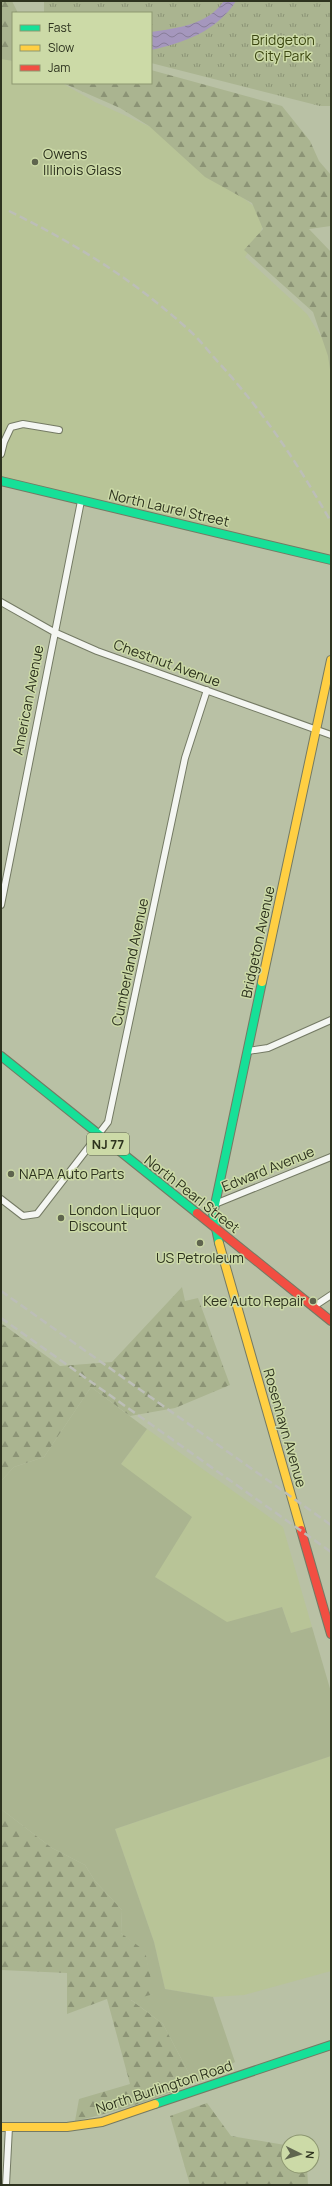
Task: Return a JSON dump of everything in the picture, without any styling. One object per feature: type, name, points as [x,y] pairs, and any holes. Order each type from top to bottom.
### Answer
[{"type":"street","points":[[1,454],[4,442],[11,427],[23,424],[59,430]]},
{"type":"street","name":"North Laurel Street","points":[[1,481],[331,560]]},
{"type":"street","name":"American Avenue","points":[[1,905],[81,501]]},
{"type":"street","name":"Chestnut Avenue","points":[[1,602],[54,632],[97,651],[331,735]]},
{"type":"street","name":"Bridgeton Avenue","points":[[216,1229],[214,1204],[331,660]]},
{"type":"street","name":"Cumberland Avenue","points":[[1,1199],[23,1216],[32,1216],[42,1209],[108,1122],[185,758],[207,690]]},
{"type":"street","points":[[248,1051],[268,1048],[331,1020]]},
{"type":"street","name":"North Pearl Street","points":[[1,1056],[98,1136],[331,1321]]},
{"type":"street","name":"Edward Avenue","points":[[214,1204],[331,1157]]},
{"type":"street","name":"Rosenhayn Avenue","points":[[216,1229],[331,1634]]},
{"type":"street","points":[[313,1307],[331,1295]]},
{"type":"street","name":"North Burlington Road","points":[[5,2127],[67,2127],[102,2122],[331,2045]]},
{"type":"street","points":[[5,2127],[6,2185]]},
{"type":"shaded area","points":[[1,55],[12,58],[12,84],[64,84],[95,102],[155,129],[256,208],[263,225],[259,237],[245,257],[307,314],[330,351],[331,560],[1,481]]},
{"type":"shaded area","points":[[147,1429],[283,1527],[312,1627],[291,1633],[282,1607],[227,1623],[155,1577],[121,1464]]},
{"type":"shaded area","points":[[331,1756],[331,1971],[244,1995],[213,1997],[165,1989],[154,1942],[115,1829]]},
{"type":"green space","points":[[1,1],[12,1],[18,12],[12,12],[12,61],[1,59]]},
{"type":"green space","name":"Bridgeton City Park","points":[[44,1],[331,1],[331,106],[320,106],[152,63],[152,12],[44,12]]},
{"type":"green space","points":[[152,70],[282,106],[310,141],[319,161],[331,175],[331,226],[309,229],[331,252],[331,376],[328,356],[313,312],[244,250],[263,229],[252,203],[205,177],[149,126],[120,108],[65,84],[152,84]]},
{"type":"green space","points":[[182,1287],[185,1301],[198,1298],[230,1385],[175,1408],[130,1416],[91,1387],[44,1457],[14,1467],[1,1481],[1,1323],[60,1366],[112,1362]]},
{"type":"green space","points":[[91,1387],[147,1429],[121,1464],[192,1517],[155,1577],[227,1622],[282,1607],[291,1633],[312,1627],[331,1692],[331,1756],[115,1829],[154,1942],[165,1989],[213,1997],[235,2062],[194,2083],[163,2024],[130,1999],[153,1994],[145,1952],[121,1933],[122,1910],[95,1881],[85,1865],[52,1848],[1,1809],[1,1481],[14,1467],[44,1457]]},
{"type":"green space","points":[[1,1809],[52,1848],[85,1865],[95,1881],[122,1910],[121,1933],[145,1951],[154,1994],[131,2000],[163,2024],[194,2083],[136,2105],[75,2121],[79,2099],[130,2084],[107,1999],[67,2014],[67,1973],[1,1970]]},
{"type":"green space","points":[[207,2103],[231,2136],[280,2144],[280,2174],[307,2174],[308,2185],[190,2185],[170,2116]]},
{"type":"water","points":[[224,1],[236,1],[219,20],[199,34],[176,44],[152,50],[152,32],[191,24],[201,20],[217,9]]},
{"type":"railway","points":[[9,211],[58,236],[104,264],[148,295],[194,335],[235,381],[265,419],[293,459],[331,522]]},
{"type":"railway","points":[[1,1291],[331,1525]]},
{"type":"railway","points":[[1,1318],[331,1552]]},
{"type":"traffic: fast","points":[[1,481],[331,560]]},
{"type":"traffic: fast","points":[[219,1243],[213,1214],[262,982]]},
{"type":"traffic: fast","points":[[1,1056],[197,1213]]},
{"type":"traffic: fast","points":[[155,2104],[331,2045]]},
{"type":"traffic: slow","points":[[262,982],[331,660]]},
{"type":"traffic: slow","points":[[219,1243],[301,1530]]},
{"type":"traffic: slow","points":[[1,2127],[67,2127],[102,2122],[155,2104]]},
{"type":"traffic: jam","points":[[197,1213],[331,1321]]},
{"type":"traffic: jam","points":[[301,1530],[331,1634]]},
{"type":"place","name":"Owens Illinois Glass","points":[[35,162]]},
{"type":"place","name":"NAPA Auto Parts","points":[[11,1174]]},
{"type":"place","name":"London Liquor Discount","points":[[61,1218]]},
{"type":"place","name":"US Petroleum","points":[[200,1243]]},
{"type":"place","name":"Kee Auto Repair","points":[[313,1301]]}]
